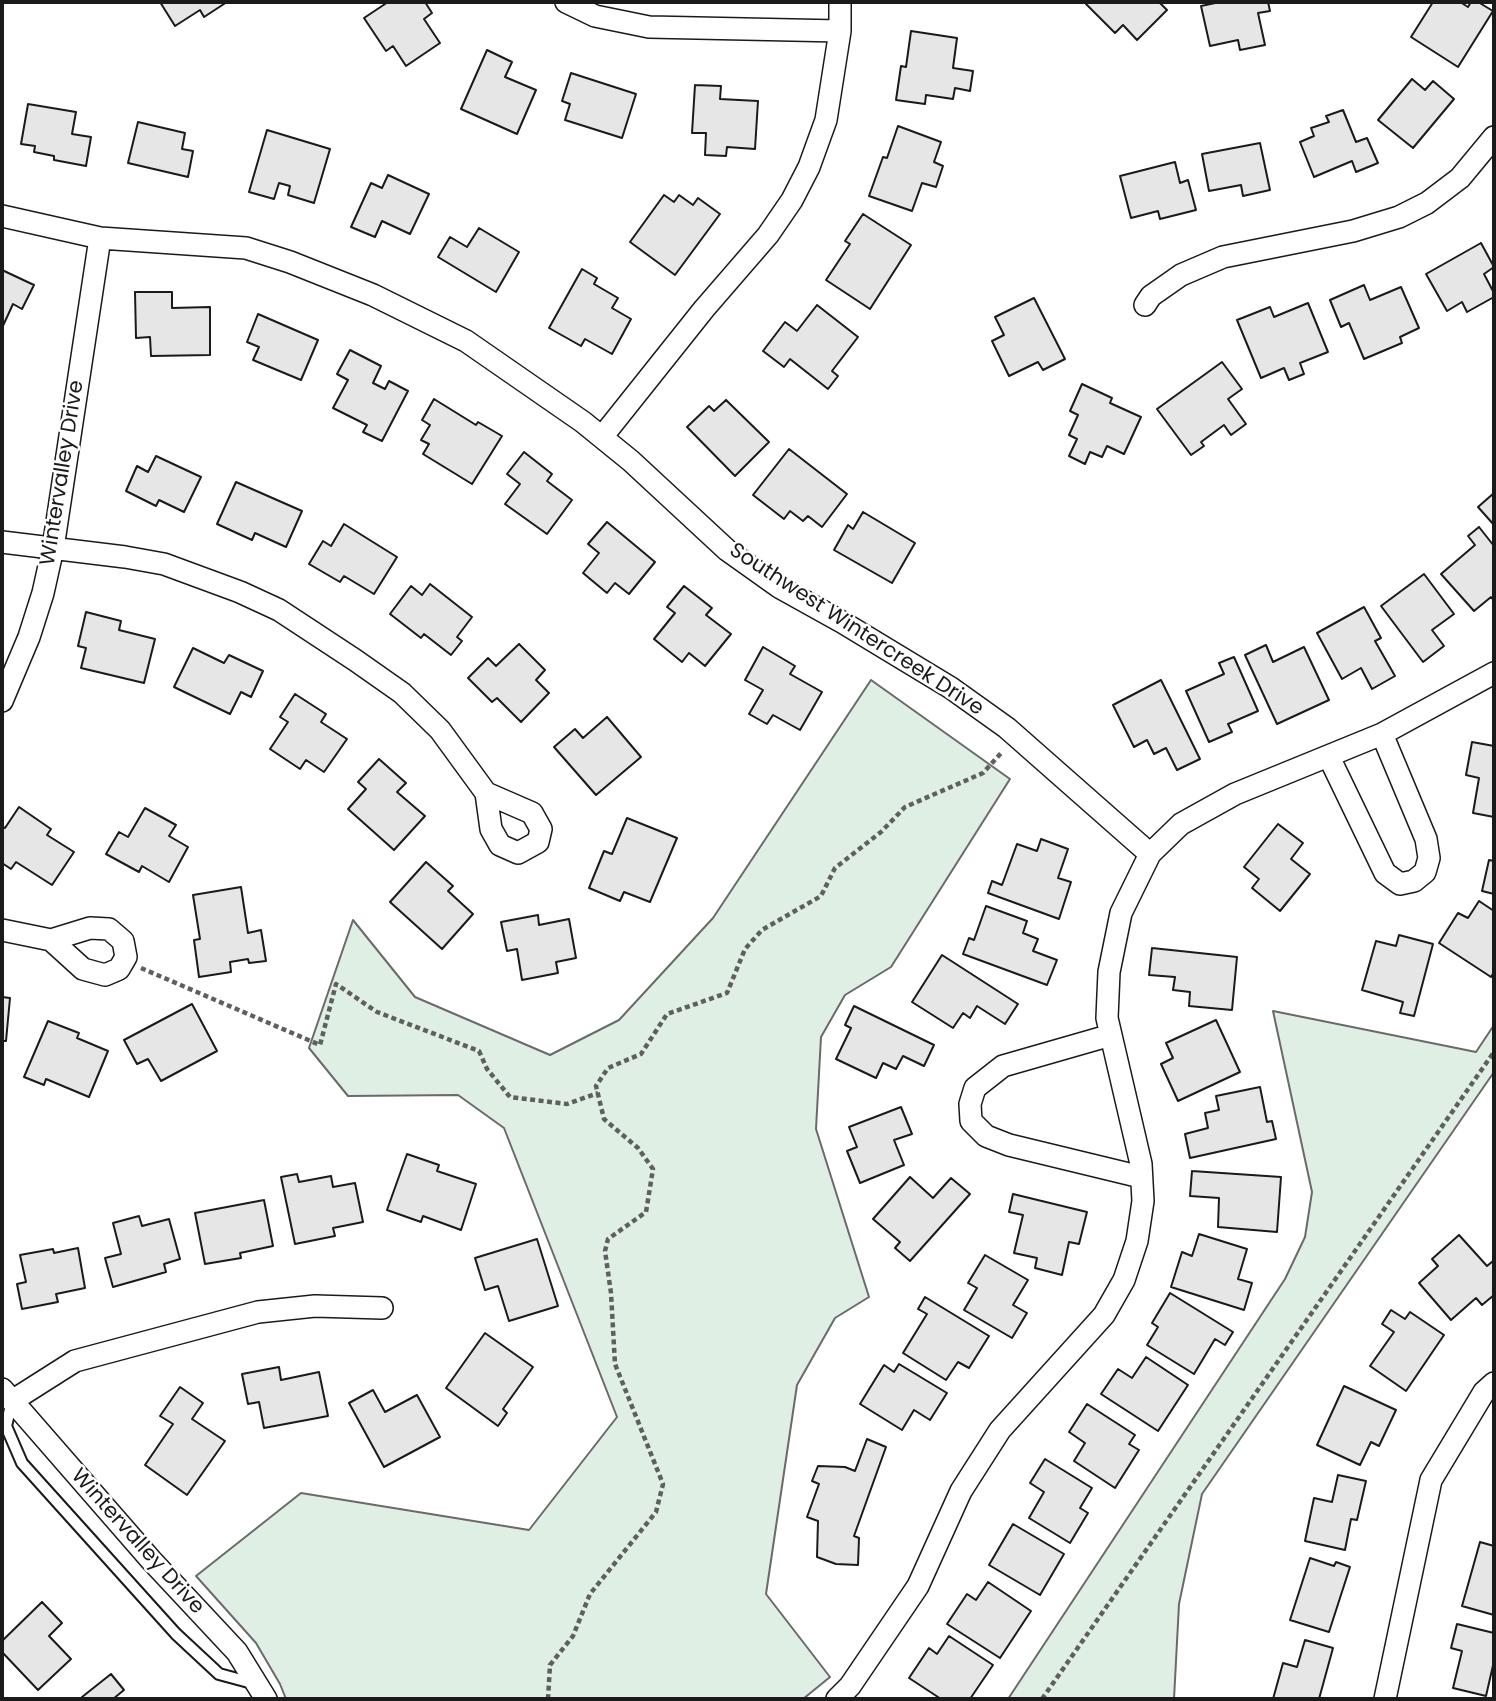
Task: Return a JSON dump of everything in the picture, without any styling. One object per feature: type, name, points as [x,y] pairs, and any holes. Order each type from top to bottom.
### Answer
[{"type":"street","points":[[566,2],[595,16],[649,27],[840,31]]},
{"type":"street","points":[[602,437],[704,309],[768,235],[792,200],[809,167],[826,120],[840,31],[839,2]]},
{"type":"street","points":[[1145,305],[1152,296],[1181,275],[1223,257],[1353,232],[1399,217],[1427,202],[1460,178],[1494,137]]},
{"type":"street","name":"Southwest Wintercreek Drive","points":[[2,216],[100,238],[246,248],[290,262],[373,295],[466,341],[602,437],[727,550],[779,587],[951,688],[1014,735],[1150,853]]},
{"type":"street","name":"Wintervalley Drive","points":[[2,701],[29,637],[53,548],[100,238]]},
{"type":"street","points":[[2,542],[164,564],[230,588],[279,610],[402,693],[440,730],[486,793]]},
{"type":"street","points":[[837,1699],[850,1686],[918,1587],[961,1491],[1000,1430],[1104,1315],[1124,1280],[1137,1241],[1143,1201],[1142,1177],[1132,1116],[1107,1018],[1109,972],[1121,913],[1150,853],[1181,824],[1235,794],[1382,734],[1494,673]]},
{"type":"street","points":[[1329,757],[1385,873],[1400,884],[1414,881],[1425,872],[1429,858],[1426,839],[1382,734]]},
{"type":"street","points":[[2,930],[51,940],[90,928],[109,929],[123,941],[126,957],[119,969],[105,975],[83,969],[51,940]]},
{"type":"street","points":[[1111,1035],[1003,1066],[975,1088],[970,1104],[971,1121],[986,1136],[1009,1144],[1142,1177]]},
{"type":"street","points":[[7,1395],[75,1361],[258,1312],[315,1306],[382,1308]]},
{"type":"street","points":[[1385,1699],[1431,1480],[1484,1392],[1494,1383]]},
{"type":"street","name":"Wintervalley Drive","points":[[7,1395],[151,1560],[237,1652],[261,1692]]},
{"type":"lane","points":[[7,1395],[6,1426],[22,1463],[176,1634],[219,1674],[261,1692]]},
{"type":"path","points":[[548,1699],[550,1665],[573,1636],[590,1594],[656,1512],[663,1484],[651,1460],[615,1364],[611,1293],[605,1251],[608,1239],[646,1212],[653,1170],[638,1148],[604,1119],[596,1086],[608,1068],[641,1054],[667,1014],[727,993],[744,948],[762,930],[821,896],[835,868],[881,832],[905,807],[983,773],[994,763],[1014,735]]},
{"type":"path","points":[[124,961],[320,1045],[336,984],[377,1012],[479,1051],[487,1069],[510,1097],[567,1104],[598,1093]]},
{"type":"path","points":[[1042,1699],[1494,1052]]},
{"type":"green space","points":[[871,680],[1010,779],[891,967],[845,995],[821,1037],[816,1129],[869,1297],[835,1318],[797,1385],[766,1594],[830,1677],[803,1699],[286,1699],[256,1643],[196,1576],[301,1493],[529,1530],[617,1417],[504,1128],[458,1095],[348,1096],[309,1048],[353,920],[415,997],[550,1055],[619,1020],[713,918]]},
{"type":"green space","points":[[1273,1011],[1476,1052],[1494,1025],[1494,1072],[1202,1494],[1179,1604],[1174,1699],[1008,1699],[1285,1279],[1305,1237],[1312,1192]]},
{"type":"building","points":[[160,2],[227,2],[204,17],[200,10],[175,26]]},
{"type":"building","points":[[388,2],[425,2],[432,13],[424,19],[440,43],[406,66],[393,46],[386,51],[364,18]]},
{"type":"building","points":[[1159,2],[1167,10],[1137,40],[1123,25],[1115,33],[1086,4]]},
{"type":"building","points":[[1220,2],[1268,2],[1270,11],[1258,13],[1265,45],[1240,50],[1238,40],[1210,46],[1201,6]]},
{"type":"building","points":[[1433,2],[1460,2],[1468,7],[1471,2],[1478,2],[1493,11],[1458,67],[1411,37]]},
{"type":"building","points":[[911,31],[957,38],[953,68],[973,71],[970,91],[955,88],[953,99],[926,95],[925,104],[896,100],[901,66],[906,67]]},
{"type":"building","points":[[487,50],[512,62],[505,77],[536,90],[517,134],[461,109]]},
{"type":"building","points":[[571,73],[636,94],[622,138],[565,120],[570,104],[562,101]]},
{"type":"building","points":[[1412,79],[1425,90],[1433,81],[1454,99],[1413,148],[1378,120]]},
{"type":"building","points":[[695,85],[721,86],[720,99],[758,101],[755,149],[727,147],[726,156],[705,155],[706,133],[692,133]]},
{"type":"building","points":[[28,104],[76,112],[72,134],[91,137],[86,166],[54,160],[54,156],[34,152],[35,146],[21,144]]},
{"type":"building","points":[[1343,110],[1356,142],[1367,138],[1378,163],[1356,172],[1352,161],[1314,177],[1300,142],[1314,136],[1311,128],[1329,122],[1326,116]]},
{"type":"building","points":[[138,122],[185,133],[182,149],[193,151],[188,177],[128,163]]},
{"type":"building","points":[[898,126],[941,142],[934,162],[943,166],[936,187],[922,183],[912,211],[869,196]]},
{"type":"building","points":[[267,130],[330,149],[314,203],[288,195],[290,186],[279,183],[274,199],[249,192]]},
{"type":"building","points":[[1260,143],[1270,190],[1243,196],[1241,185],[1209,191],[1202,154]]},
{"type":"building","points":[[1175,162],[1180,183],[1188,180],[1196,210],[1160,219],[1158,211],[1131,218],[1120,176]]},
{"type":"building","points":[[388,175],[429,194],[410,234],[382,221],[375,237],[351,227],[371,183],[382,188]]},
{"type":"building","points":[[664,195],[674,202],[679,195],[693,205],[698,198],[720,214],[675,275],[630,242]]},
{"type":"building","points":[[863,214],[911,245],[870,309],[826,280],[850,244],[845,241]]},
{"type":"building","points":[[479,228],[519,252],[496,292],[438,257],[450,237],[467,247]]},
{"type":"building","points":[[1481,243],[1494,267],[1484,274],[1494,297],[1467,312],[1462,302],[1447,311],[1426,274]]},
{"type":"building","points":[[582,269],[597,278],[594,284],[618,298],[612,308],[631,319],[612,354],[585,339],[581,346],[549,328]]},
{"type":"building","points":[[2,270],[34,285],[22,309],[13,304],[2,328]]},
{"type":"building","points":[[1364,285],[1370,300],[1401,287],[1419,328],[1400,337],[1402,343],[1364,359],[1349,323],[1341,327],[1330,300]]},
{"type":"building","points":[[135,292],[172,292],[172,308],[210,307],[210,355],[151,356],[150,337],[136,338]]},
{"type":"building","points":[[1034,298],[1065,359],[1043,370],[1038,362],[1009,376],[992,341],[1004,335],[995,317]]},
{"type":"building","points":[[1308,303],[1328,352],[1300,363],[1304,374],[1289,380],[1284,368],[1261,378],[1237,320],[1270,307],[1274,317]]},
{"type":"building","points":[[817,305],[858,337],[832,371],[838,376],[828,389],[790,359],[784,367],[763,351],[785,322],[797,331]]},
{"type":"building","points":[[258,314],[318,340],[301,380],[253,360],[259,347],[247,342]]},
{"type":"building","points":[[350,350],[381,366],[373,383],[385,389],[389,381],[408,391],[382,441],[363,432],[367,425],[333,408],[348,380],[337,374]]},
{"type":"building","points":[[1222,362],[1242,389],[1228,399],[1246,424],[1231,435],[1224,425],[1201,442],[1204,446],[1191,455],[1157,409]]},
{"type":"building","points":[[1082,384],[1112,398],[1110,403],[1141,417],[1124,454],[1107,446],[1102,457],[1090,452],[1085,464],[1069,456],[1077,439],[1069,435],[1078,415],[1070,411]]},
{"type":"building","points":[[434,399],[476,425],[478,422],[502,436],[472,484],[423,454],[429,444],[421,440],[430,425],[422,420]]},
{"type":"building","points":[[726,400],[769,442],[735,476],[687,427],[709,406],[714,411]]},
{"type":"building","points":[[789,449],[847,494],[822,527],[808,516],[803,521],[790,511],[784,519],[753,495]]},
{"type":"building","points":[[524,452],[552,474],[547,481],[572,500],[547,534],[505,504],[520,484],[507,474]]},
{"type":"building","points":[[156,456],[201,477],[184,512],[159,500],[156,506],[126,491],[137,466],[148,472]]},
{"type":"building","points":[[236,482],[302,511],[286,547],[255,533],[252,540],[217,524]]},
{"type":"building","points":[[1494,493],[1494,525],[1478,507]]},
{"type":"building","points":[[863,512],[915,543],[892,583],[834,550],[848,525],[853,529]]},
{"type":"building","points":[[607,522],[655,562],[629,594],[615,583],[607,593],[583,573],[599,553],[588,544]]},
{"type":"building","points":[[344,524],[397,557],[374,594],[344,576],[340,582],[309,564],[323,541],[331,546]]},
{"type":"building","points":[[1479,527],[1494,546],[1494,601],[1491,597],[1474,611],[1441,574],[1475,545],[1468,536]]},
{"type":"building","points":[[1424,574],[1454,614],[1432,630],[1444,646],[1423,662],[1381,606]]},
{"type":"building","points":[[430,584],[472,617],[457,637],[462,641],[451,655],[424,634],[421,638],[390,614],[411,586],[422,595]]},
{"type":"building","points":[[684,586],[712,608],[706,615],[731,634],[705,666],[689,653],[682,662],[654,639],[675,613],[667,607]]},
{"type":"building","points":[[1364,607],[1381,638],[1375,641],[1395,676],[1372,689],[1361,668],[1342,679],[1317,633]]},
{"type":"building","points":[[86,612],[121,621],[119,630],[155,639],[144,683],[81,668],[86,648],[78,646]]},
{"type":"building","points":[[519,644],[545,670],[536,680],[549,693],[521,722],[497,698],[492,702],[468,678],[488,658],[496,666]]},
{"type":"building","points":[[1266,645],[1273,662],[1304,647],[1329,700],[1277,724],[1245,655]]},
{"type":"building","points":[[763,647],[795,666],[790,674],[822,692],[800,730],[773,715],[767,724],[749,714],[763,690],[745,680]]},
{"type":"building","points":[[193,648],[224,663],[229,655],[263,671],[251,697],[241,692],[230,714],[174,687]]},
{"type":"building","points":[[1234,657],[1258,711],[1228,724],[1232,732],[1209,742],[1186,691],[1224,674],[1219,663]]},
{"type":"building","points":[[1161,680],[1200,759],[1177,770],[1166,748],[1154,754],[1147,740],[1134,747],[1113,705]]},
{"type":"building","points":[[295,694],[326,714],[321,722],[347,739],[324,772],[306,760],[300,769],[270,749],[288,722],[280,717]]},
{"type":"building","points":[[607,717],[641,757],[596,795],[554,747],[575,729],[583,738]]},
{"type":"building","points":[[1472,742],[1494,746],[1494,817],[1473,813],[1479,778],[1466,775]]},
{"type":"building","points":[[379,759],[406,783],[397,792],[425,816],[394,850],[348,809],[366,789],[358,782]]},
{"type":"building","points":[[19,807],[51,829],[47,835],[74,852],[52,885],[16,862],[11,869],[2,863],[2,827],[5,828]]},
{"type":"building","points":[[145,808],[176,825],[169,836],[188,847],[169,882],[142,866],[139,872],[106,854],[119,832],[128,837]]},
{"type":"building","points":[[627,818],[677,838],[650,902],[624,892],[620,901],[589,888],[604,851],[612,854]]},
{"type":"building","points":[[1278,824],[1303,843],[1291,859],[1310,874],[1280,911],[1252,888],[1259,879],[1244,867]]},
{"type":"building","points":[[1041,839],[1068,849],[1058,878],[1071,882],[1059,919],[988,893],[992,881],[1002,885],[1017,844],[1037,851]]},
{"type":"building","points":[[1489,860],[1494,861],[1494,894],[1482,891]]},
{"type":"building","points":[[426,862],[453,886],[448,891],[473,914],[442,949],[390,902]]},
{"type":"building","points":[[241,887],[248,933],[261,930],[266,961],[249,963],[248,959],[230,962],[231,972],[199,977],[194,940],[200,939],[193,895]]},
{"type":"building","points":[[1479,901],[1494,911],[1494,972],[1491,977],[1439,943],[1458,913],[1468,918]]},
{"type":"building","points":[[986,906],[1027,921],[1023,933],[1038,939],[1033,951],[1057,960],[1047,985],[963,954],[969,938],[974,940]]},
{"type":"building","points":[[538,915],[539,925],[569,919],[576,958],[556,962],[558,973],[522,980],[517,949],[507,951],[501,922]]},
{"type":"building","points":[[1399,935],[1433,944],[1414,1016],[1400,1013],[1403,1002],[1362,990],[1376,941],[1396,946]]},
{"type":"building","points":[[1152,948],[1237,957],[1232,1010],[1189,1006],[1190,992],[1173,990],[1175,977],[1149,975]]},
{"type":"building","points":[[942,955],[1018,1004],[1005,1024],[977,1006],[970,1018],[963,1013],[953,1028],[912,1002]]},
{"type":"building","points":[[2,997],[10,998],[6,1041],[2,1041]]},
{"type":"building","points":[[192,1004],[217,1051],[161,1081],[148,1059],[137,1064],[124,1040]]},
{"type":"building","points":[[854,1006],[934,1045],[924,1066],[903,1056],[896,1069],[883,1063],[876,1078],[836,1059],[851,1028],[845,1025]]},
{"type":"building","points":[[1216,1020],[1240,1072],[1178,1101],[1161,1064],[1173,1058],[1166,1043]]},
{"type":"building","points":[[48,1021],[79,1033],[77,1038],[108,1051],[89,1097],[46,1079],[44,1085],[24,1077]]},
{"type":"building","points":[[1260,1087],[1267,1122],[1272,1121],[1276,1139],[1190,1158],[1185,1134],[1208,1128],[1205,1113],[1219,1110],[1216,1096]]},
{"type":"building","points":[[901,1107],[912,1134],[894,1140],[904,1165],[860,1183],[847,1151],[857,1147],[849,1127]]},
{"type":"building","points":[[407,1154],[439,1165],[437,1171],[476,1184],[461,1230],[423,1216],[421,1222],[387,1210]]},
{"type":"building","points":[[1192,1171],[1281,1177],[1277,1232],[1218,1227],[1219,1198],[1190,1196]]},
{"type":"building","points":[[297,1174],[299,1182],[331,1176],[333,1187],[355,1183],[363,1222],[333,1228],[335,1236],[295,1244],[281,1177]]},
{"type":"building","points":[[910,1177],[933,1198],[951,1178],[970,1194],[910,1261],[895,1248],[900,1242],[873,1219]]},
{"type":"building","points":[[1013,1194],[1087,1212],[1079,1244],[1069,1242],[1062,1275],[1035,1268],[1037,1258],[1014,1253],[1023,1215],[1009,1212]]},
{"type":"building","points":[[264,1200],[273,1246],[240,1253],[241,1258],[205,1264],[195,1213]]},
{"type":"building","points":[[139,1216],[142,1226],[169,1219],[180,1259],[164,1264],[166,1272],[113,1287],[105,1258],[121,1254],[113,1223]]},
{"type":"building","points":[[1199,1234],[1247,1249],[1238,1279],[1252,1283],[1244,1310],[1171,1287],[1182,1252],[1192,1256]]},
{"type":"building","points":[[1459,1235],[1487,1266],[1494,1262],[1494,1295],[1482,1305],[1476,1298],[1451,1320],[1419,1283],[1438,1266],[1432,1259]]},
{"type":"building","points":[[537,1239],[558,1306],[509,1321],[498,1286],[485,1290],[475,1258]]},
{"type":"building","points":[[78,1248],[85,1288],[56,1294],[58,1302],[22,1309],[17,1284],[26,1282],[20,1255]]},
{"type":"building","points":[[985,1255],[1028,1280],[1013,1305],[1027,1313],[1012,1338],[964,1310],[977,1288],[968,1283]]},
{"type":"building","points":[[1170,1293],[1233,1332],[1225,1345],[1215,1339],[1194,1374],[1147,1345],[1158,1327],[1152,1323]]},
{"type":"building","points":[[925,1297],[989,1336],[969,1368],[958,1362],[946,1380],[903,1353],[927,1314],[918,1309]]},
{"type":"building","points":[[1391,1310],[1405,1319],[1410,1312],[1444,1335],[1406,1391],[1370,1366],[1394,1332],[1382,1324]]},
{"type":"building","points":[[485,1333],[533,1367],[503,1409],[507,1413],[498,1426],[446,1388]]},
{"type":"building","points":[[1146,1357],[1188,1385],[1158,1431],[1101,1394],[1118,1369],[1132,1378]]},
{"type":"building","points":[[899,1364],[947,1393],[930,1420],[914,1410],[902,1430],[860,1404],[884,1365],[894,1372]]},
{"type":"building","points":[[279,1367],[281,1380],[319,1372],[328,1416],[264,1428],[259,1402],[248,1404],[242,1374]]},
{"type":"building","points":[[1344,1386],[1396,1410],[1379,1446],[1371,1442],[1360,1465],[1317,1445]]},
{"type":"building","points":[[180,1387],[203,1403],[192,1419],[225,1441],[187,1495],[145,1465],[173,1424],[160,1416]]},
{"type":"building","points":[[373,1390],[385,1412],[417,1395],[440,1437],[384,1467],[349,1403]]},
{"type":"building","points":[[1087,1404],[1135,1435],[1129,1444],[1139,1450],[1115,1488],[1074,1461],[1085,1443],[1069,1432]]},
{"type":"building","points":[[867,1439],[886,1447],[854,1536],[859,1538],[858,1565],[836,1564],[817,1557],[818,1521],[807,1517],[819,1484],[812,1481],[818,1466],[845,1467],[855,1471]]},
{"type":"building","points":[[1045,1459],[1092,1488],[1080,1508],[1088,1513],[1070,1543],[1029,1518],[1044,1492],[1030,1483]]},
{"type":"building","points":[[1338,1475],[1366,1481],[1357,1520],[1351,1519],[1345,1550],[1305,1541],[1314,1498],[1332,1502]]},
{"type":"building","points":[[1013,1524],[1064,1554],[1040,1595],[989,1565]]},
{"type":"building","points":[[1480,1542],[1494,1546],[1494,1615],[1462,1606]]},
{"type":"building","points":[[1310,1558],[1334,1566],[1336,1562],[1350,1567],[1329,1632],[1290,1620]]},
{"type":"building","points":[[988,1582],[1031,1611],[1000,1658],[947,1624],[967,1594],[976,1600]]},
{"type":"building","points":[[42,1602],[62,1623],[49,1636],[71,1659],[38,1690],[2,1652],[2,1641]]},
{"type":"building","points":[[1457,1624],[1494,1633],[1494,1661],[1486,1696],[1453,1688],[1462,1651],[1451,1648]]},
{"type":"building","points":[[949,1636],[993,1665],[970,1699],[941,1699],[909,1678],[929,1648],[937,1654]]},
{"type":"building","points":[[1305,1640],[1333,1648],[1319,1699],[1273,1699],[1283,1663],[1297,1667]]},
{"type":"building","points":[[111,1674],[124,1690],[113,1699],[83,1699],[82,1697]]}]
